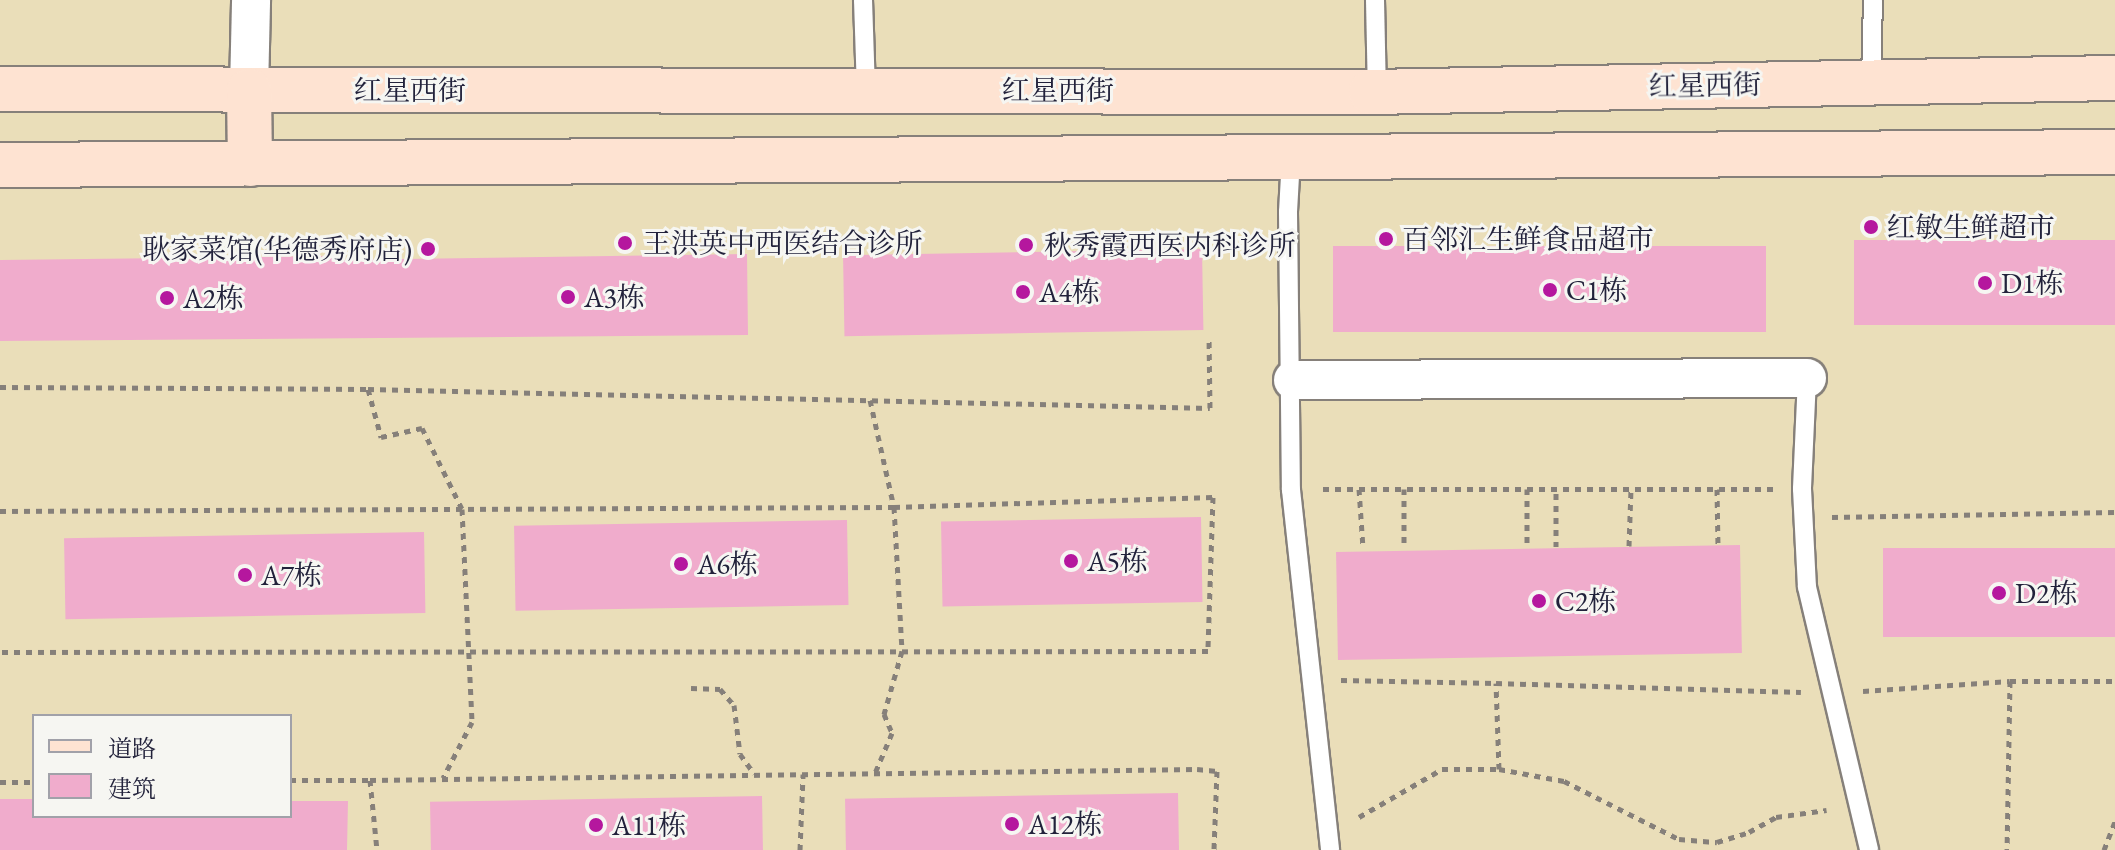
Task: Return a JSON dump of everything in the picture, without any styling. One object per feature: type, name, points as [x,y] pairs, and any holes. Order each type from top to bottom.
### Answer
[{"type":"main road","name":"红星西街","points":[[0,89],[1377,92],[2115,78]]},
{"type":"main road","points":[[249,91],[250,164]]},
{"type":"main road","points":[[1306,158],[1319,92]]},
{"type":"main road","points":[[0,165],[2115,152]]},
{"type":"street","points":[[249,91],[251,0]]},
{"type":"street","points":[[1293,380],[1807,378]]},
{"type":"lane","points":[[863,0],[866,89]]},
{"type":"lane","points":[[1375,0],[1377,92]]},
{"type":"lane","points":[[1871,81],[1873,0]]},
{"type":"lane","points":[[1306,158],[1288,212],[1293,380],[1291,490],[1330,850]]},
{"type":"lane","points":[[1807,378],[1802,489],[1807,587],[1869,850]]},
{"type":"path","points":[[0,387],[368,389],[1210,408],[1209,340]]},
{"type":"path","points":[[368,389],[381,437],[422,428],[462,509],[472,722],[443,779]]},
{"type":"path","points":[[870,400],[894,507],[902,651],[884,714],[892,733],[875,773]]},
{"type":"path","points":[[1359,489],[1363,548]]},
{"type":"path","points":[[1404,489],[1404,548]]},
{"type":"path","points":[[1527,489],[1527,547]]},
{"type":"path","points":[[1556,489],[1556,547]]},
{"type":"path","points":[[1629,546],[1631,489]]},
{"type":"path","points":[[1717,489],[1718,546]]},
{"type":"path","points":[[1291,490],[1802,489]]},
{"type":"path","points":[[0,511],[894,507],[1213,497],[1208,651],[0,652]]},
{"type":"path","points":[[1803,517],[2115,512]]},
{"type":"path","points":[[1310,679],[1832,693],[2010,681],[2115,681]]},
{"type":"path","points":[[2007,850],[2010,681]]},
{"type":"path","points":[[1496,683],[1499,769]]},
{"type":"path","points":[[691,688],[720,689],[734,705],[740,754],[755,774]]},
{"type":"path","points":[[1326,820],[1358,817],[1442,769],[1499,769],[1564,781],[1679,839],[1717,842],[1749,832],[1776,817],[1859,808]]},
{"type":"path","points":[[292,780],[1217,771],[1214,850]]},
{"type":"path","points":[[800,850],[803,774]]},
{"type":"path","points":[[370,780],[377,850]]},
{"type":"path","points":[[0,782],[32,782]]},
{"type":"path","points":[[2104,850],[2115,821]]},
{"type":"building","name":"D1栋","points":[[1854,240],[2115,240],[2115,325],[1854,325]]},
{"type":"building","name":"C1栋","points":[[1333,246],[1766,246],[1766,332],[1333,332]]},
{"type":"building","name":"A4栋","points":[[1202,249],[1203,330],[844,336],[843,255]]},
{"type":"building","points":[[747,254],[748,335],[0,341],[0,260],[334,256],[334,260]]},
{"type":"building","name":"A5栋","points":[[1201,517],[1202,602],[943,607],[941,522]]},
{"type":"building","name":"A6栋","points":[[847,520],[848,605],[516,611],[514,526]]},
{"type":"building","name":"A7栋","points":[[424,532],[425,613],[65,619],[64,538]]},
{"type":"building","name":"C2栋","points":[[1740,545],[1742,653],[1338,660],[1336,552]]},
{"type":"building","name":"D2栋","points":[[1883,548],[2115,548],[2115,637],[1883,637]]},
{"type":"building","name":"A12栋","points":[[1178,793],[1179,850],[846,850],[845,799]]},
{"type":"building","name":"A11栋","points":[[762,796],[763,850],[431,850],[430,802]]},
{"type":"building","points":[[0,799],[32,799],[32,818],[292,818],[292,801],[348,801],[347,850],[0,850]]},
{"type":"place","name":"红敏生鲜超市","points":[[1871,227]]},
{"type":"place","name":"百邻汇生鲜食品超市","points":[[1386,239]]},
{"type":"place","name":"王洪英中西医结合诊所","points":[[625,243]]},
{"type":"place","name":"秋秀霞西医内科诊所","points":[[1026,245]]},
{"type":"place","name":"耿家菜馆(华德秀府店)","points":[[428,249]]},
{"type":"place","name":"D1栋","points":[[1985,283]]},
{"type":"place","name":"C1栋","points":[[1550,290]]},
{"type":"place","name":"A4栋","points":[[1023,292]]},
{"type":"place","name":"A3栋","points":[[568,297]]},
{"type":"place","name":"A2栋","points":[[167,298]]},
{"type":"place","name":"A5栋","points":[[1071,561]]},
{"type":"place","name":"A6栋","points":[[681,564]]},
{"type":"place","name":"A7栋","points":[[245,575]]},
{"type":"place","name":"D2栋","points":[[1999,593]]},
{"type":"place","name":"C2栋","points":[[1539,601]]},
{"type":"place","name":"A12栋","points":[[1012,824]]},
{"type":"place","name":"A11栋","points":[[596,825]]}]
